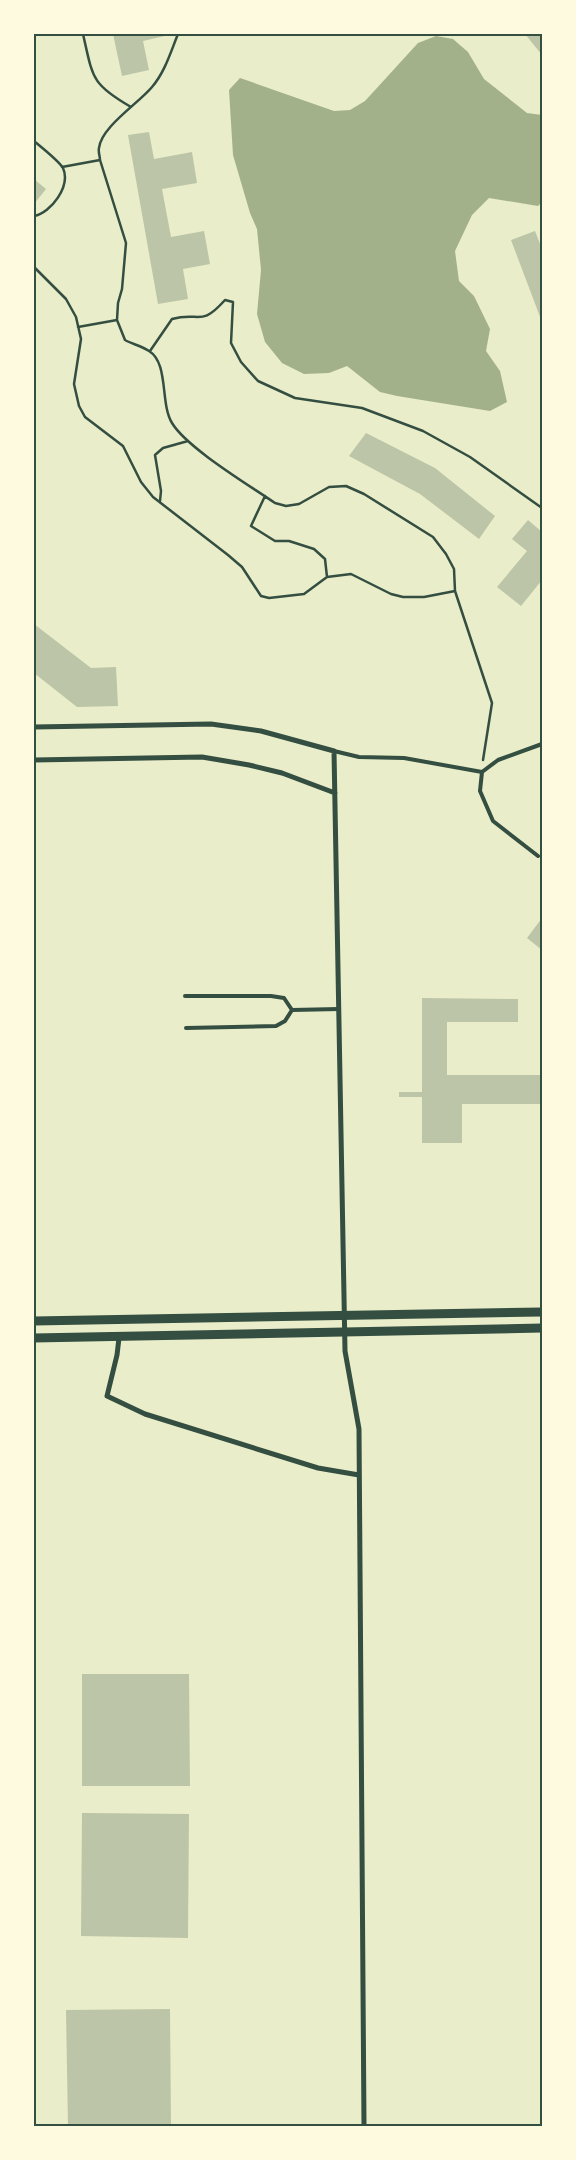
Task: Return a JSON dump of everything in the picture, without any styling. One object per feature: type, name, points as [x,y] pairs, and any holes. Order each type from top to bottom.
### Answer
[{"type":"street","points":[[34,727],[211,724],[261,731],[334,751],[345,1351],[359,1430],[364,2126]]},
{"type":"street","points":[[34,760],[202,757],[282,773],[335,793]]},
{"type":"street","points":[[34,1321],[542,1312]]},
{"type":"street","points":[[34,1338],[119,1338],[542,1328]]},
{"type":"street","points":[[119,1338],[107,1396],[154,1417],[318,1468],[359,1475]]},
{"type":"lane","points":[[334,751],[359,757],[404,758],[482,772],[498,760],[542,744]]},
{"type":"lane","points":[[482,772],[480,791],[493,821],[538,856]]},
{"type":"lane","points":[[185,996],[270,996],[284,998],[292,1010]]},
{"type":"lane","points":[[292,1010],[339,1009]]},
{"type":"lane","points":[[186,1028],[276,1026],[285,1022],[292,1010]]},
{"type":"path","points":[[83,34],[90,66],[100,87],[132,107]]},
{"type":"path","points":[[178,34],[161,74],[152,87],[102,139],[99,149],[100,160],[126,244],[117,320],[125,340],[150,351],[159,364],[166,408],[171,422],[179,433],[210,458],[264,496],[275,503],[286,506],[299,504],[329,487],[346,486],[364,494],[432,537],[446,554],[454,569],[455,591],[492,702],[482,772]]},
{"type":"path","points":[[34,141],[62,167],[63,182],[56,199],[47,211],[34,216]]},
{"type":"path","points":[[62,167],[100,160]]},
{"type":"path","points":[[34,266],[66,299],[76,317],[81,338],[74,384],[79,406],[84,417],[123,446],[142,482],[160,501],[242,567],[261,596],[269,598],[304,594],[327,577],[351,574],[391,594],[403,597],[424,597],[455,591]]},
{"type":"path","points":[[150,351],[172,319],[180,317],[205,318],[214,313],[225,300],[233,302],[231,343],[241,362],[258,381],[295,398],[362,408],[423,431],[470,457],[542,508]]},
{"type":"path","points":[[78,327],[117,320]]},
{"type":"path","points":[[160,501],[161,491],[155,455],[163,448],[189,441]]},
{"type":"path","points":[[264,496],[252,526],[275,541],[289,541],[314,549],[324,559],[327,577]]},
{"type":"shaded area","points":[[436,36],[453,39],[468,52],[484,79],[527,113],[542,115],[542,202],[538,206],[489,198],[472,215],[455,251],[459,281],[474,296],[490,329],[486,351],[500,371],[507,402],[490,411],[380,392],[347,366],[329,373],[304,374],[282,363],[265,342],[257,314],[261,270],[257,229],[250,213],[233,155],[229,90],[240,78],[334,111],[350,110],[365,101],[418,43]]},
{"type":"building","points":[[113,34],[169,35],[143,41],[149,70],[122,76]]},
{"type":"building","points":[[525,34],[542,34],[542,55]]},
{"type":"building","points":[[149,132],[154,159],[192,152],[197,183],[162,189],[171,237],[204,231],[210,264],[183,269],[188,299],[158,304],[128,135]]},
{"type":"building","points":[[34,179],[46,189],[34,204]]},
{"type":"building","points":[[535,231],[542,249],[542,322],[511,240]]},
{"type":"building","points":[[366,433],[435,468],[495,516],[479,539],[420,494],[349,456]]},
{"type":"building","points":[[528,520],[542,532],[542,580],[521,606],[497,587],[527,551],[512,539]]},
{"type":"building","points":[[34,624],[91,668],[116,667],[118,706],[77,707],[34,673]]},
{"type":"building","points":[[542,918],[542,950],[527,938]]},
{"type":"building","points":[[422,998],[518,999],[518,1022],[447,1022],[447,1075],[542,1075],[542,1104],[462,1104],[462,1143],[422,1143],[422,1097],[399,1097],[399,1092],[422,1092]]},
{"type":"building","points":[[82,1674],[189,1674],[190,1786],[82,1786]]},
{"type":"building","points":[[82,1813],[189,1814],[188,1938],[81,1936]]},
{"type":"building","points":[[170,2009],[171,2126],[68,2126],[66,2010]]}]
